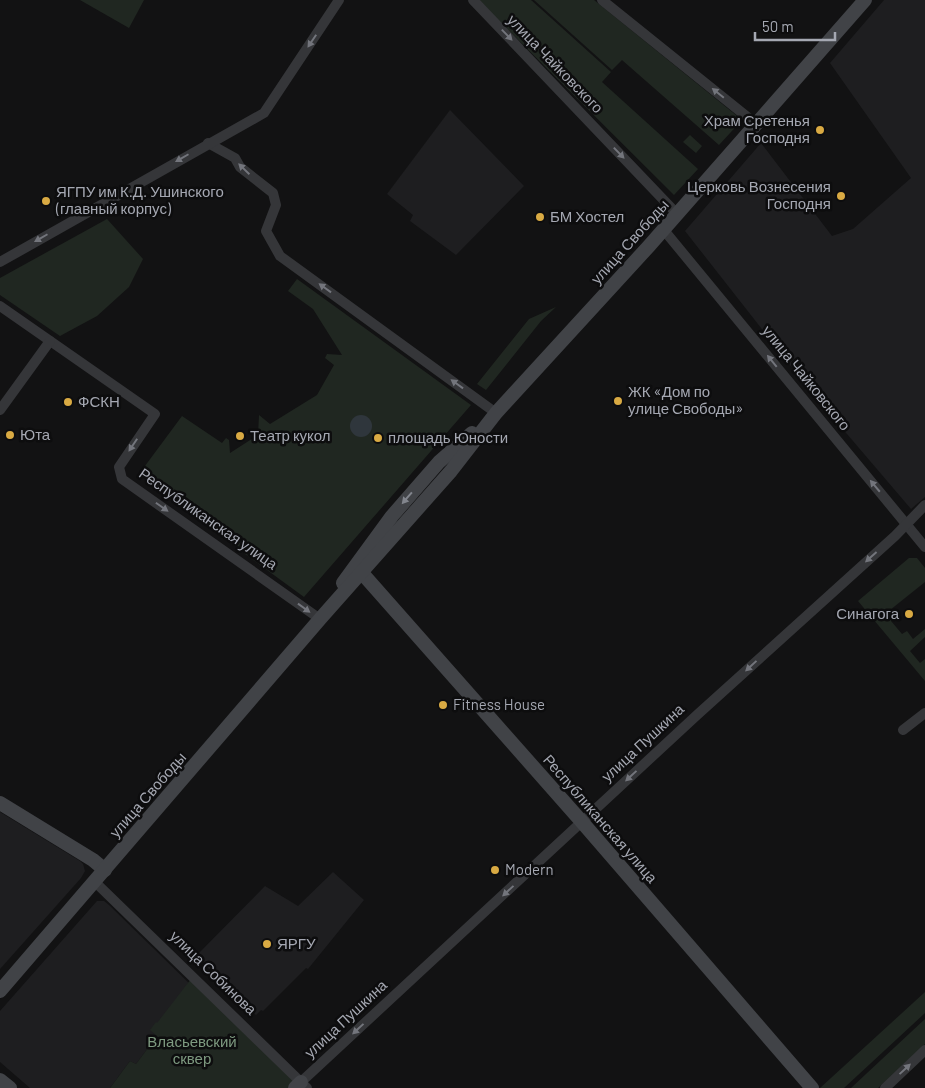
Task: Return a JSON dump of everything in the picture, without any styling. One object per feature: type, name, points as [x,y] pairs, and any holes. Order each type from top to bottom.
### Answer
[{"type":"main road","name":"улица Свободы","points":[[0,992],[320,620],[355,574],[451,471],[496,413],[677,214],[865,0]]},
{"type":"main road","name":"улица Свободы","points":[[355,574],[362,556],[392,516],[440,462],[496,413]]},
{"type":"main road","points":[[440,462],[451,471]]},
{"type":"main road","name":"Республиканская улица","points":[[355,574],[582,822],[812,1088]]},
{"type":"main road","points":[[0,803],[93,860],[105,870]]},
{"type":"main road","points":[[0,1080],[10,1088]]},
{"type":"street","points":[[0,262],[264,113],[339,0]]},
{"type":"street","name":"улица Чайковского","points":[[473,0],[677,214]]},
{"type":"street","points":[[602,0],[756,124]]},
{"type":"street","points":[[208,143],[235,158],[240,167],[272,193],[276,206],[266,231],[280,256],[496,413]]},
{"type":"street","name":"улица Чайковского","points":[[663,229],[925,546]]},
{"type":"street","name":"Республиканская улица","points":[[0,306],[155,414],[119,467],[122,479],[320,620]]},
{"type":"street","points":[[0,410],[50,341]]},
{"type":"street","name":"улица Пушкина","points":[[301,1086],[696,715],[895,536],[925,505]]},
{"type":"street","points":[[903,730],[925,713]]},
{"type":"street","name":"улица Собинова","points":[[95,882],[301,1086]]},
{"type":"street","points":[[884,1088],[925,1050]]},
{"type":"shaded area","points":[[884,0],[925,0],[925,497],[911,509],[812,393],[685,231],[761,143],[832,236],[853,229],[911,178],[830,63]]},
{"type":"shaded area","points":[[450,110],[524,186],[456,255],[410,221],[413,215],[387,194]]},
{"type":"shaded area","points":[[361,415],[369,418],[372,426],[369,434],[361,437],[353,434],[350,426],[353,418]]},
{"type":"shaded area","points":[[0,812],[80,861],[85,871],[81,878],[0,969]]},
{"type":"shaded area","name":"ЯРГУ","points":[[333,872],[364,900],[308,969],[306,968],[263,1011],[261,1010],[256,1015],[196,956],[265,886],[298,906]]},
{"type":"shaded area","points":[[97,901],[104,901],[109,905],[282,1074],[157,1023],[151,1029],[158,1035],[136,1064],[130,1061],[110,1088],[30,1088],[0,1062],[0,1011]]},
{"type":"green space","points":[[80,0],[144,0],[129,28]]},
{"type":"green space","points":[[478,0],[531,0],[611,72],[602,82],[698,169],[674,195]]},
{"type":"green space","points":[[534,0],[594,0],[742,120],[719,145],[622,60],[612,70]]},
{"type":"green space","points":[[690,135],[702,146],[696,153],[683,142]]},
{"type":"green space","points":[[107,219],[143,259],[129,287],[97,316],[60,336],[0,295],[0,278]]},
{"type":"green space","name":"площадь Юности","points":[[297,279],[471,405],[304,597],[148,483],[142,470],[182,416],[222,443],[226,438],[229,440],[230,453],[258,435],[259,415],[270,424],[317,395],[334,365],[325,358],[327,354],[342,355],[313,309],[288,291]]},
{"type":"green space","points":[[556,307],[541,321],[486,390],[477,384],[529,319]]},
{"type":"green space","points":[[909,558],[917,558],[925,568],[925,582],[890,610],[895,617],[891,621],[902,634],[907,631],[913,639],[925,629],[925,637],[910,651],[920,663],[925,659],[925,681],[858,601]]},
{"type":"green space","name":"Власьевский сквер","points":[[191,979],[298,1084],[293,1088],[110,1088],[130,1061],[136,1064],[157,1036],[150,1030]]},
{"type":"green space","points":[[925,992],[925,1013],[844,1088],[820,1088]]},
{"type":"green space","points":[[925,1019],[925,1044],[878,1088],[851,1088]]},
{"type":"place","name":"Храм Сретенья Господня","points":[[820,130]]},
{"type":"place","name":"Церковь Вознесения Господня","points":[[841,196]]},
{"type":"place","name":"ЯГПУ им К.Д. Ушинского (главный корпус)","points":[[46,201]]},
{"type":"place","name":"БМ Хостел","points":[[540,217]]},
{"type":"place","name":"ЖК «Дом по улице Свободы»","points":[[618,401]]},
{"type":"place","name":"ФСКН","points":[[68,402]]},
{"type":"place","name":"Юта","points":[[10,435]]},
{"type":"place","name":"Театр кукол","points":[[240,436]]},
{"type":"place","name":"площадь Юности","points":[[378,438]]},
{"type":"place","name":"Синагога","points":[[909,614]]},
{"type":"place","name":"Fitness House","points":[[443,705]]},
{"type":"place","name":"Modern","points":[[495,870]]},
{"type":"place","name":"ЯРГУ","points":[[267,944]]}]
